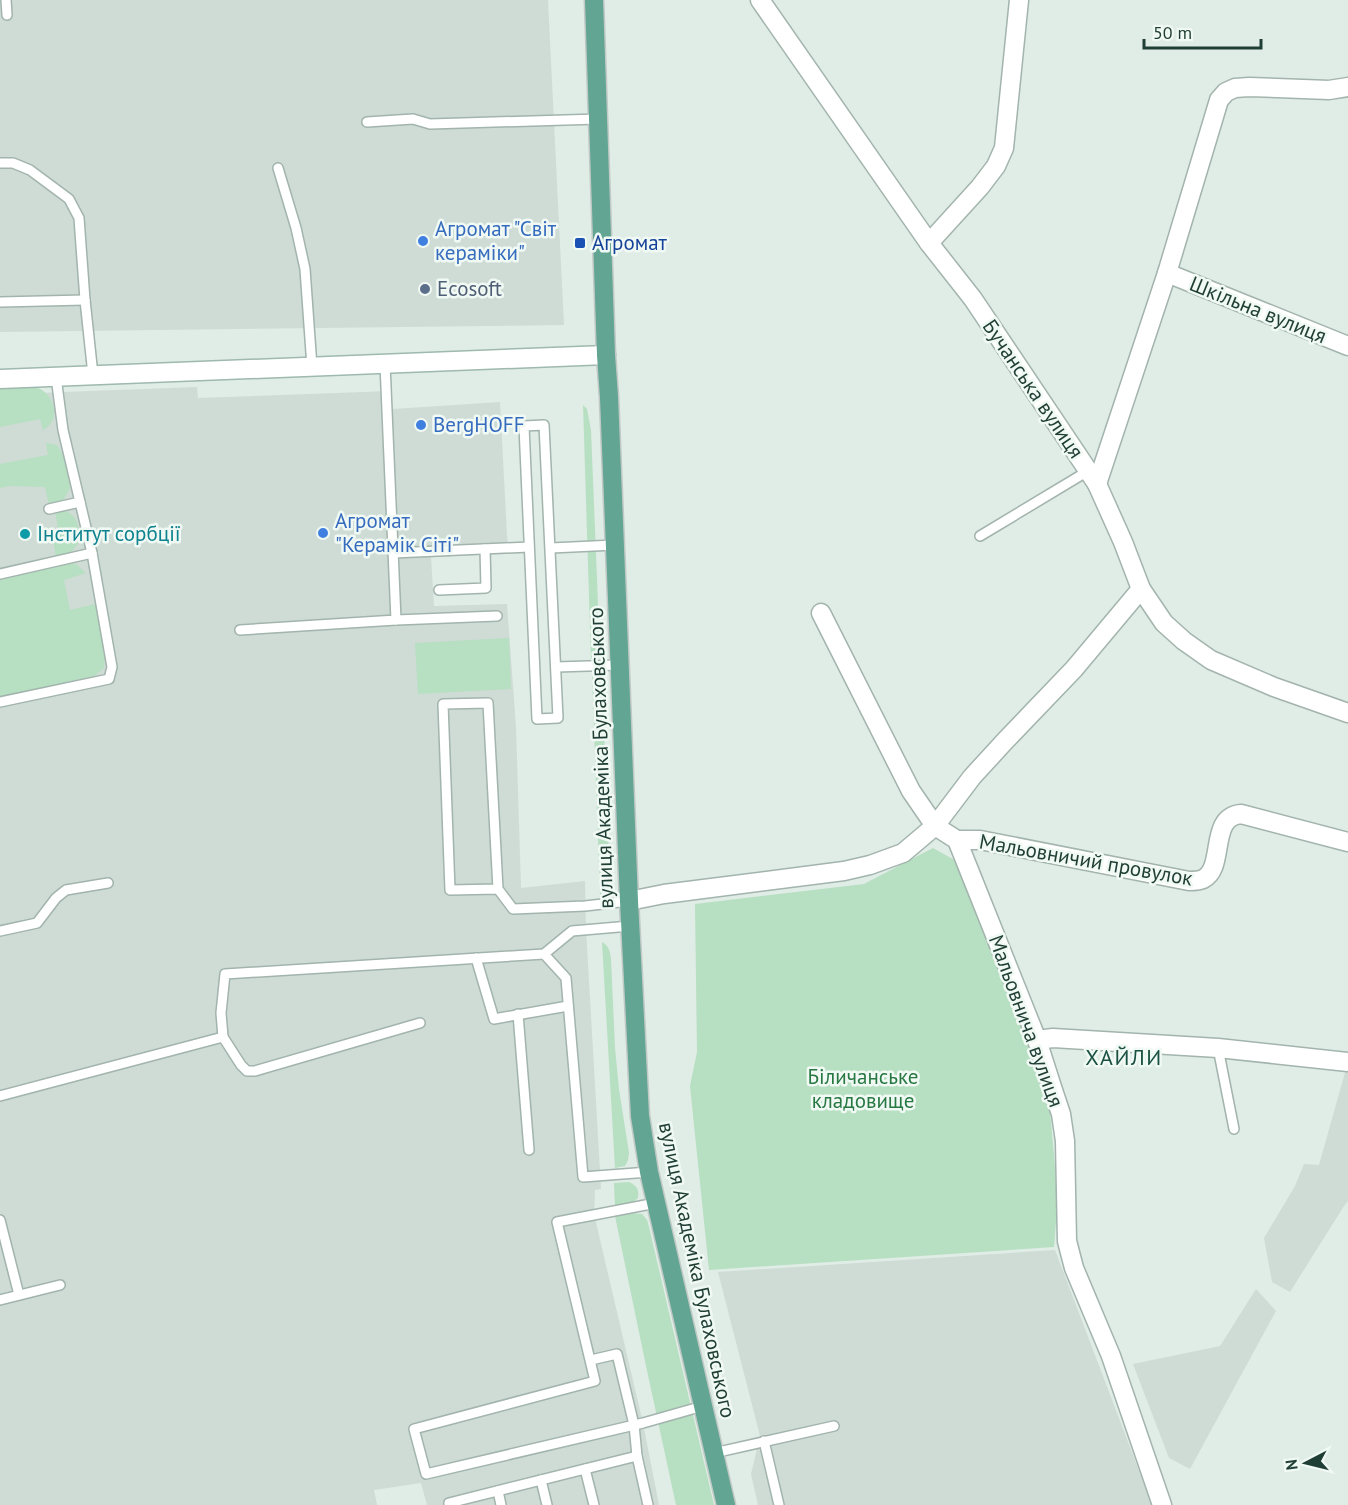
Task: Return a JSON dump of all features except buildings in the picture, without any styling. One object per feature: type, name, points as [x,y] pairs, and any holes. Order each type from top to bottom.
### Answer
[{"type":"main road","name":"вулиця Академіка Булаховського","points":[[594,0],[606,355],[640,1116],[649,1172],[726,1505]]},
{"type":"street","name":"Бучанська вулиця","points":[[760,0],[928,243],[973,299],[1092,477],[1123,542],[1142,589],[1164,623],[1211,660],[1274,687],[1348,713]]},
{"type":"street","points":[[928,243],[980,187],[996,166],[1004,148],[1019,0]]},
{"type":"street","points":[[1092,477],[1167,273],[1220,100],[1226,92],[1235,88],[1329,90],[1348,87]]},
{"type":"street","name":"Шкільна вулиця","points":[[1167,273],[1348,346]]},
{"type":"street","points":[[0,379],[606,355]]},
{"type":"street","points":[[629,901],[664,894],[844,871],[870,865],[903,853],[935,826],[972,777],[1074,669],[1142,589]]},
{"type":"street","points":[[821,613],[911,791],[935,826],[957,840]]},
{"type":"street","name":"Мальовничий провулок","points":[[957,840],[980,840],[1190,881],[1201,881],[1207,877],[1212,869],[1226,819],[1233,815],[1241,814],[1348,842]]},
{"type":"street","name":"Мальовнича вулиця","points":[[957,840],[1037,1040],[1060,1114],[1065,1141],[1067,1241],[1074,1268],[1111,1356],[1162,1505]]},
{"type":"street","points":[[1037,1040],[1053,1038],[1218,1048],[1348,1062]]},
{"type":"lane","points":[[6,0],[7,15]]},
{"type":"lane","points":[[367,122],[413,119],[430,124],[598,118]]},
{"type":"lane","points":[[0,163],[13,163],[30,170],[69,199],[79,218],[93,375]]},
{"type":"lane","points":[[278,168],[296,228],[305,269],[312,367]]},
{"type":"lane","points":[[0,302],[85,300]]},
{"type":"lane","points":[[385,364],[396,620]]},
{"type":"lane","points":[[0,702],[109,679],[112,667],[92,553],[63,430],[56,377]]},
{"type":"lane","points":[[544,425],[551,548],[558,717],[537,719],[524,426],[544,425]]},
{"type":"lane","points":[[980,536],[1092,477]]},
{"type":"lane","points":[[49,509],[80,502]]},
{"type":"lane","points":[[551,548],[615,545]]},
{"type":"lane","points":[[393,552],[529,547]]},
{"type":"lane","points":[[439,590],[486,588],[485,549]]},
{"type":"lane","points":[[0,574],[92,553]]},
{"type":"lane","points":[[240,630],[496,616]]},
{"type":"lane","points":[[556,667],[620,665]]},
{"type":"lane","points":[[498,889],[450,890],[443,704],[488,703],[498,889],[513,909],[585,906],[629,901]]},
{"type":"lane","points":[[0,931],[37,923],[56,898],[66,890],[108,883]]},
{"type":"lane","points":[[420,1023],[255,1071],[247,1071],[223,1037],[221,1013],[225,974],[544,954],[572,931],[630,926]]},
{"type":"lane","points":[[544,954],[566,978],[583,1177],[649,1172]]},
{"type":"lane","points":[[476,958],[494,1019],[568,1006]]},
{"type":"lane","points":[[518,1014],[529,1150]]},
{"type":"lane","points":[[0,1096],[223,1037]]},
{"type":"lane","points":[[1218,1048],[1234,1129]]},
{"type":"lane","points":[[656,1203],[557,1222],[595,1381],[414,1429],[426,1474],[634,1425],[703,1406]]},
{"type":"lane","points":[[0,1220],[20,1295]]},
{"type":"lane","points":[[0,1300],[60,1285]]},
{"type":"lane","points":[[591,1360],[617,1354],[634,1425],[637,1456],[648,1505]]},
{"type":"lane","points":[[714,1453],[834,1426]]},
{"type":"lane","points":[[764,1441],[779,1505]]},
{"type":"lane","points":[[449,1505],[449,1503],[637,1456]]},
{"type":"lane","points":[[585,1469],[594,1505]]},
{"type":"lane","points":[[540,1480],[547,1505]]},
{"type":"lane","points":[[498,1491],[501,1505]]},
{"type":"shaded area","points":[[0,0],[548,0],[564,325],[0,332]]},
{"type":"shaded area","points":[[197,387],[198,398],[391,391],[393,409],[500,402],[508,554],[431,557],[434,606],[507,604],[516,727],[521,888],[585,881],[601,1189],[595,1190],[594,1214],[643,1423],[659,1505],[427,1505],[421,1483],[374,1490],[377,1505],[0,1505],[0,396]]},
{"type":"shaded area","points":[[1346,1069],[1348,1069],[1348,1201],[1290,1292],[1272,1282],[1264,1238],[1295,1186],[1304,1164],[1319,1165]]},
{"type":"shaded area","points":[[1055,1250],[1152,1505],[758,1505],[751,1474],[760,1436],[718,1272]]},
{"type":"shaded area","points":[[1256,1289],[1276,1311],[1190,1469],[1169,1458],[1133,1364],[1220,1346]]},
{"type":"green space","points":[[32,387],[44,391],[53,404],[54,414],[51,423],[43,430],[40,419],[0,427],[0,388]]},
{"type":"green space","points":[[583,405],[587,409],[591,430],[600,654],[598,658],[591,660]]},
{"type":"green space","points":[[46,443],[57,445],[64,457],[70,488],[63,501],[49,505],[45,487],[0,488],[0,464],[48,455]]},
{"type":"green space","points":[[63,510],[75,518],[80,541],[72,551],[56,558],[53,537],[59,534],[55,511]]},
{"type":"green space","points":[[70,563],[76,564],[86,573],[64,580],[70,610],[95,604],[105,655],[104,668],[94,676],[0,697],[0,578]]},
{"type":"green space","points":[[509,638],[511,689],[418,694],[415,643]]},
{"type":"green space","points":[[592,673],[597,673],[602,680],[610,883],[600,895]]},
{"type":"green space","name":"Біличанське кладовище","points":[[933,848],[958,862],[996,954],[1050,1111],[1057,1208],[1054,1247],[709,1270],[690,1086],[697,1052],[695,904],[864,884]]},
{"type":"green space","points":[[602,942],[609,949],[611,959],[615,1048],[629,1153],[625,1166],[615,1168]]},
{"type":"green space","points":[[629,1182],[637,1188],[638,1198],[630,1205],[615,1207],[614,1183]]},
{"type":"green space","points":[[631,1213],[642,1214],[649,1227],[714,1505],[676,1505],[615,1216]]},
{"type":"place","name":"Агромат \"Світ кераміки\"","points":[[423,241]]},
{"type":"place","name":"Агромат","points":[[580,243]]},
{"type":"place","name":"Ecosoft","points":[[425,289]]},
{"type":"place","name":"BergHOFF","points":[[421,425]]},
{"type":"place","name":"Агромат \"Керамік Сіті\"","points":[[323,533]]},
{"type":"place","name":"Інститут сорбції","points":[[25,534]]},
{"type":"district","name":"ХАЙЛИ","points":[[1124,1057]]}]
